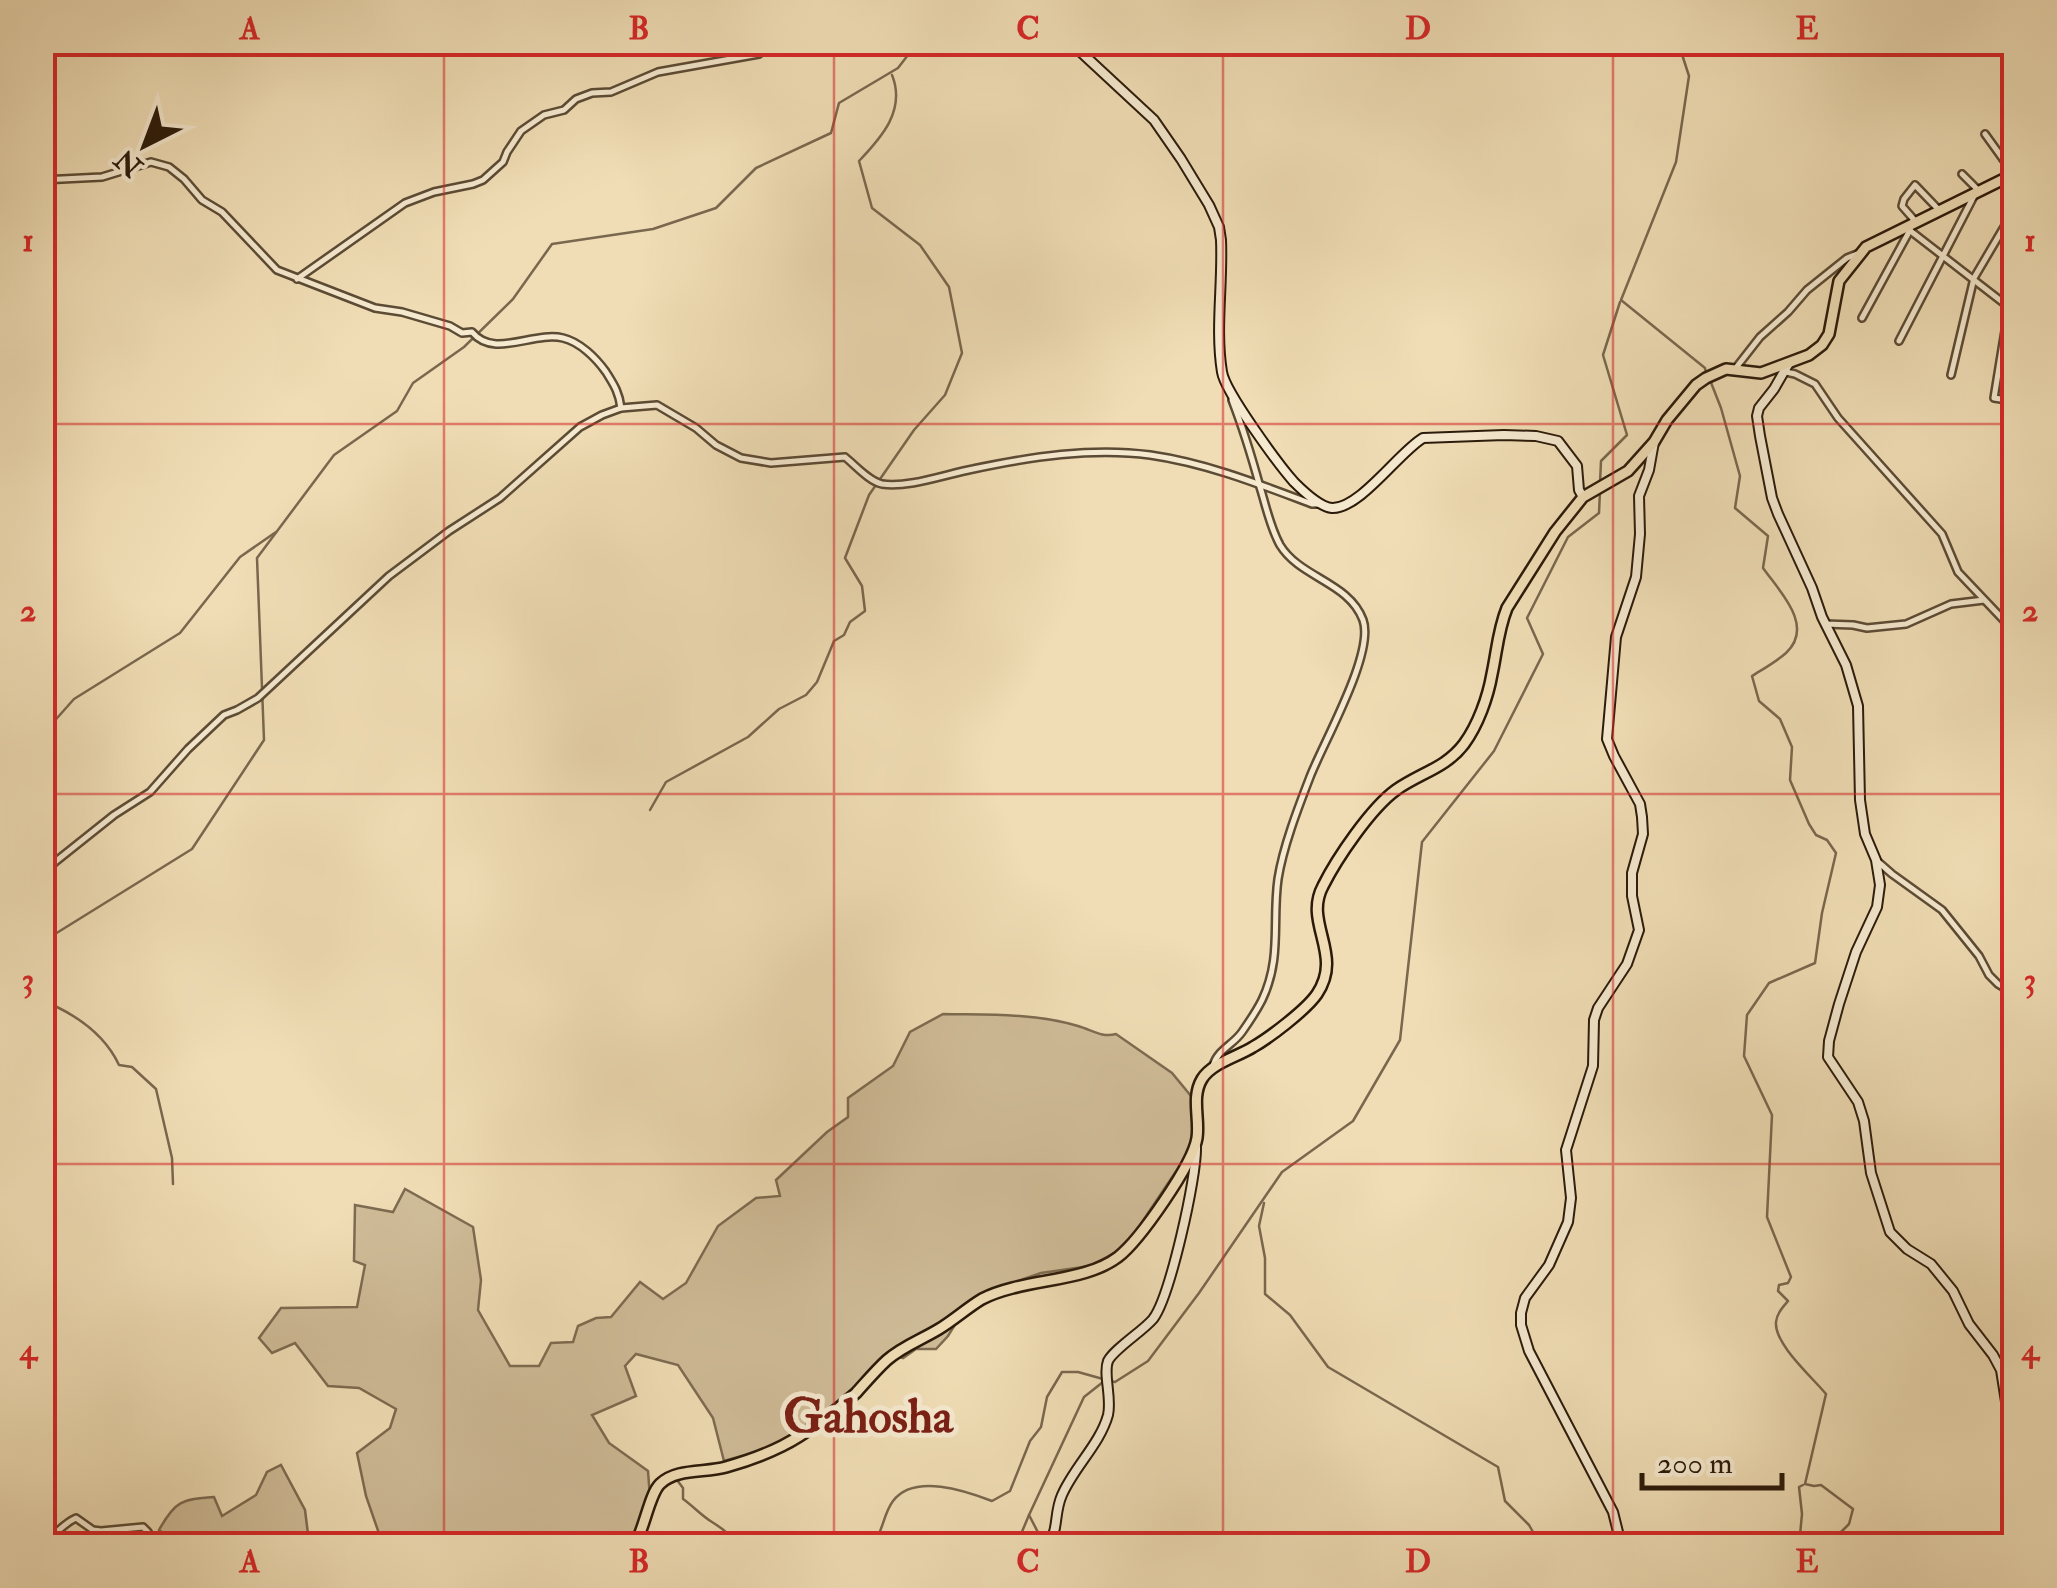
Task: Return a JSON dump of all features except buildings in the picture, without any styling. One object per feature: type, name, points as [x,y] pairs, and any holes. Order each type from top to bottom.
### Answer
[{"type":"main road","points":[[634,1546],[653,1495],[665,1480],[723,1468],[784,1445],[838,1408],[906,1345],[937,1330],[984,1298],[1093,1270],[1111,1262],[1133,1244],[1196,1147],[1197,1091],[1202,1080],[1212,1069],[1276,1032],[1316,995],[1328,954],[1317,909],[1325,881],[1374,811],[1400,788],[1446,764],[1468,739],[1487,696],[1508,608],[1555,532],[1583,497],[1628,471],[1654,442],[1684,397],[1706,378],[1726,369],[1761,374],[1809,355],[1822,345],[1829,334],[1840,281],[1866,247],[2014,172]]},
{"type":"street","points":[[42,53],[47,42]]},
{"type":"street","points":[[297,279],[405,203],[482,180],[503,162],[521,131],[544,114],[564,110],[576,99],[611,92],[658,72],[759,54],[771,42]]},
{"type":"street","points":[[1070,42],[1154,120],[1208,205],[1219,227],[1222,258],[1222,368],[1269,520],[1282,547],[1304,570],[1353,603],[1364,622],[1366,638],[1352,683],[1310,776],[1278,879],[1276,952],[1262,998],[1240,1035],[1214,1058],[1212,1069]]},
{"type":"street","points":[[1986,134],[2014,172]]},
{"type":"street","points":[[2003,159],[2014,144]]},
{"type":"street","points":[[42,180],[102,177],[151,162],[169,167],[202,200],[222,212],[278,270],[375,308],[402,312],[462,333],[472,332],[478,340],[498,344],[564,338],[596,358],[618,390],[621,408]]},
{"type":"street","points":[[1900,341],[1977,191],[1962,174]]},
{"type":"street","points":[[1939,210],[1915,185],[1902,206],[1911,226],[2012,309]]},
{"type":"street","points":[[1951,374],[1974,278],[2014,210]]},
{"type":"street","points":[[1862,318],[1911,226]]},
{"type":"street","points":[[1733,371],[1807,290],[1858,254]]},
{"type":"street","points":[[2014,296],[1994,398],[2014,401]]},
{"type":"street","points":[[1790,362],[1758,408],[1760,436],[1772,498],[1846,665],[1860,714],[1858,785],[1865,834],[1876,860],[1880,885],[1879,900],[1839,1004],[1828,1042],[1828,1058],[1858,1102],[1870,1172],[1890,1232],[1931,1264],[1957,1297],[1969,1324],[2001,1370],[2014,1432]]},
{"type":"street","points":[[1783,372],[1815,384],[1838,418],[1942,534],[1958,572],[2014,631]]},
{"type":"street","points":[[1226,386],[1289,476],[1323,504],[1334,508],[1368,489],[1409,446],[1436,436],[1524,435],[1558,441],[1577,466],[1583,497]]},
{"type":"street","points":[[42,877],[114,814],[150,792],[224,715],[258,698],[389,576],[500,498],[580,427],[621,408],[657,405],[740,458],[771,463],[845,457],[877,483],[900,485],[1058,455],[1149,454],[1234,474],[1312,504],[1323,504]]},
{"type":"street","points":[[1619,1546],[1613,1512],[1529,1351],[1521,1313],[1568,1222],[1571,1198],[1566,1150],[1593,1066],[1594,1020],[1628,964],[1639,930],[1632,874],[1642,834],[1640,804],[1608,739],[1624,625],[1636,576],[1639,496],[1654,442]]},
{"type":"street","points":[[1825,624],[1867,628],[1906,624],[1951,604],[1984,600]]},
{"type":"street","points":[[1876,860],[1920,900],[1942,910],[1989,974],[2014,994]]},
{"type":"street","points":[[1046,1546],[1054,1532],[1060,1497],[1104,1424],[1110,1401],[1110,1359],[1136,1337],[1161,1306],[1178,1248],[1196,1165],[1196,1147]]},
{"type":"street","points":[[42,1542],[53,1538],[76,1518],[93,1530],[146,1529],[140,1546]]},
{"type":"shaded area","points":[[943,1014],[1028,1017],[1116,1034],[1172,1073],[1191,1096],[1196,1127],[1191,1149],[1134,1234],[1116,1252],[1090,1266],[1041,1273],[989,1291],[969,1302],[936,1349],[916,1349],[903,1358],[887,1353],[846,1400],[773,1447],[724,1461],[713,1418],[678,1365],[636,1354],[625,1366],[636,1396],[592,1415],[609,1443],[648,1471],[650,1498],[631,1545],[383,1545],[366,1496],[357,1453],[390,1428],[396,1409],[359,1388],[328,1386],[295,1343],[272,1353],[259,1338],[281,1308],[357,1307],[365,1265],[354,1261],[355,1205],[393,1212],[405,1189],[473,1227],[481,1280],[478,1310],[510,1366],[539,1366],[551,1343],[573,1342],[578,1326],[611,1317],[640,1282],[663,1299],[686,1283],[718,1226],[756,1198],[780,1196],[776,1180],[848,1117],[848,1098],[893,1066],[910,1032]]},
{"type":"shaded area","points":[[281,1465],[305,1510],[309,1542],[316,1545],[173,1545],[159,1530],[175,1507],[194,1499],[214,1497],[222,1516],[256,1495],[267,1472]]},
{"type":"waterway","points":[[42,964],[55,934],[192,849],[264,740],[257,558],[334,455],[397,411],[413,383],[464,347],[513,299],[552,244],[653,229],[716,208],[756,168],[831,133],[839,103],[898,68],[918,42]]},
{"type":"waterway","points":[[1678,42],[1689,76],[1676,162],[1621,300],[1705,368],[1706,373]]},
{"type":"waterway","points":[[650,810],[666,782],[748,737],[779,709],[806,695],[817,682],[834,641],[865,611],[862,586],[845,558],[869,495],[914,430],[945,395],[962,353],[949,287],[920,245],[872,208],[859,161],[876,142],[894,111],[896,88],[892,75]]},
{"type":"waterway","points":[[1600,483],[1601,461],[1627,435],[1603,355],[1620,302]]},
{"type":"waterway","points":[[1710,380],[1740,476],[1735,508],[1768,536],[1763,568],[1796,621],[1794,643],[1752,676],[1759,701],[1780,719],[1792,747],[1790,780],[1809,824],[1836,853],[1815,963],[1769,983],[1747,1015],[1744,1056],[1772,1115],[1767,1217],[1791,1277],[1788,1283],[1779,1285],[1778,1291],[1788,1301],[1778,1316],[1777,1331],[1787,1350],[1826,1394],[1805,1484],[1821,1485],[1853,1509],[1849,1524],[1841,1532],[1843,1546]]},
{"type":"waterway","points":[[1110,1381],[1115,1382],[1148,1361],[1282,1172],[1353,1121],[1400,1040],[1422,842],[1494,751],[1543,654],[1527,618],[1568,537],[1599,513],[1600,491]]},
{"type":"waterway","points":[[42,735],[74,699],[180,633],[240,557],[276,532]]},
{"type":"waterway","points":[[55,1006],[92,1030],[119,1065],[132,1067],[156,1089],[172,1158],[173,1184]]},
{"type":"waterway","points":[[1264,1203],[1259,1226],[1265,1258],[1265,1294],[1290,1315],[1328,1367],[1498,1467],[1505,1501],[1529,1525],[1541,1546]]},
{"type":"waterway","points":[[872,1546],[893,1501],[914,1488],[941,1487],[992,1501],[1010,1491],[1030,1441],[1041,1427],[1047,1397],[1062,1372],[1103,1379]]},
{"type":"waterway","points":[[1044,1544],[1029,1515],[1084,1397],[1103,1382]]},
{"type":"waterway","points":[[677,1480],[683,1488],[683,1499],[738,1546]]},
{"type":"waterway","points":[[1802,1546],[1799,1487],[1803,1485]]},
{"type":"waterway","points":[[1016,1546],[1029,1515]]},
{"type":"district","name":"Gahosha","points":[[868,1415]]}]
